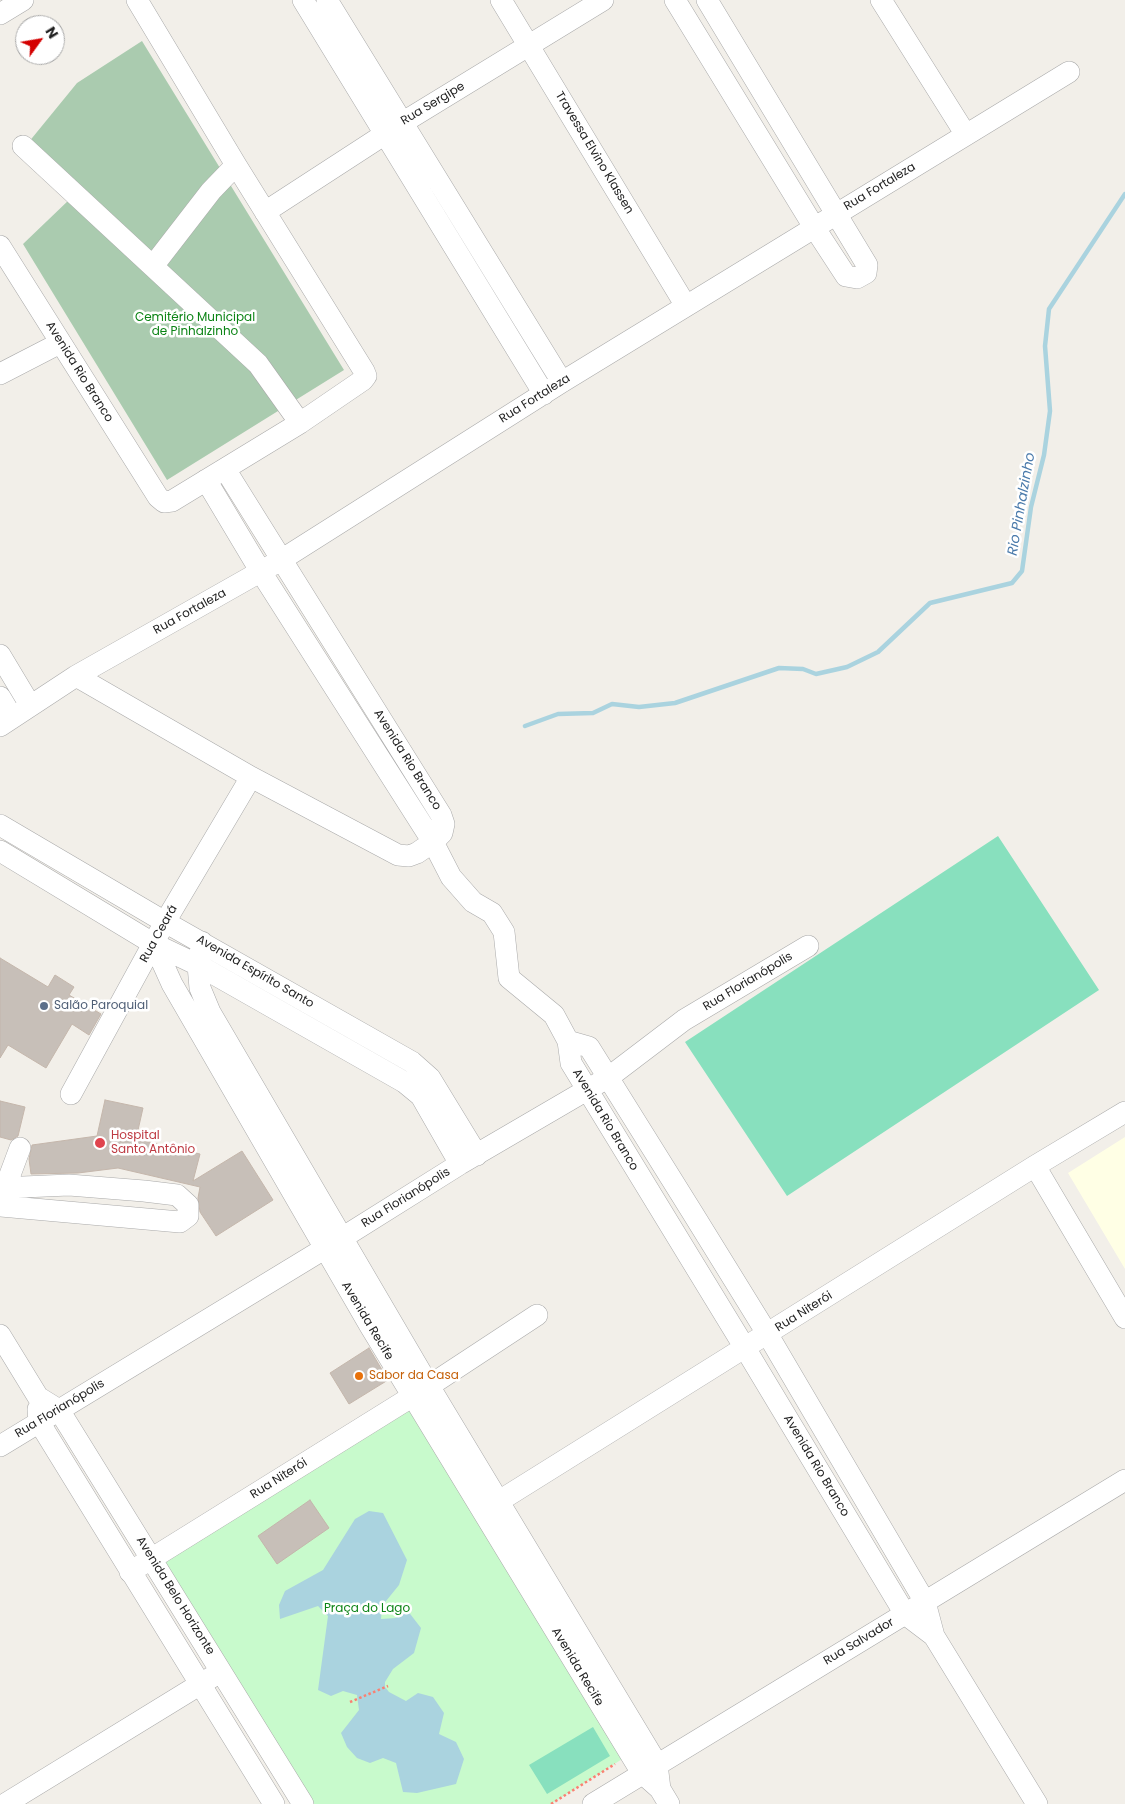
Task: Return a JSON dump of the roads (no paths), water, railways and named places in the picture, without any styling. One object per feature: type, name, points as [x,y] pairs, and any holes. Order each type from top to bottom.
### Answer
[{"type":"street","points":[[0,14],[23,0]]},
{"type":"street","points":[[137,0],[366,376],[363,380],[300,423],[206,480]]},
{"type":"street","points":[[303,0],[402,123],[465,226],[493,290],[544,394]]},
{"type":"street","points":[[327,0],[345,50],[384,135],[448,238],[493,290],[562,382]]},
{"type":"street","name":"Travessa Elvino Klassen","points":[[501,0],[686,306]]},
{"type":"street","name":"Rua Sergipe","points":[[265,212],[402,123],[603,0]]},
{"type":"street","points":[[675,0],[846,276],[857,278],[866,273],[867,264],[835,214],[708,0]]},
{"type":"street","points":[[880,0],[966,135]]},
{"type":"street","points":[[711,60],[735,46]]},
{"type":"street","name":"Rua Fortaleza","points":[[6,721],[76,676],[281,560],[562,382],[1069,72]]},
{"type":"street","points":[[758,135],[780,122]]},
{"type":"street","points":[[23,146],[258,364],[300,423]]},
{"type":"street","points":[[153,266],[211,191],[236,165]]},
{"type":"street","points":[[448,238],[465,226]]},
{"type":"street","name":"Avenida Rio Branco","points":[[0,246],[158,497],[164,502],[172,501],[206,480],[260,572],[433,842],[442,833],[444,824],[441,815],[225,469]]},
{"type":"street","points":[[0,374],[60,343]]},
{"type":"street","points":[[310,650],[330,638]]},
{"type":"street","points":[[0,655],[30,704]]},
{"type":"street","points":[[76,676],[251,777],[398,855],[409,856],[433,842],[451,877],[473,902],[492,913],[504,932],[509,978],[554,1015],[568,1041]]},
{"type":"street","points":[[0,697],[6,721]]},
{"type":"street","points":[[352,715],[371,703]]},
{"type":"street","name":"Rua Ceará","points":[[71,1094],[165,922],[251,777]]},
{"type":"street","name":"Avenida Espírito Santo","points":[[0,825],[165,922],[412,1062],[430,1078],[468,1159]]},
{"type":"street","name":"Avenida Espírito Santo","points":[[0,851],[154,944],[198,965],[404,1082],[422,1096],[468,1159]]},
{"type":"street","points":[[52,883],[64,863]]},
{"type":"street","name":"Avenida Recife","points":[[202,942],[198,965],[200,988],[210,1012],[278,1148]]},
{"type":"street","name":"Avenida Recife","points":[[154,944],[172,984],[278,1148],[379,1321],[665,1796]]},
{"type":"street","name":"Rua Florianópolis","points":[[0,1446],[468,1159],[587,1090],[608,1077],[684,1020],[808,946]]},
{"type":"street","name":"Avenida Rio Branco","points":[[934,1636],[905,1614],[571,1063],[568,1041],[589,1047],[768,1335],[925,1602],[934,1636],[1037,1804]]},
{"type":"street","name":"Rua Niterói","points":[[491,1506],[1125,1112]]},
{"type":"street","points":[[1,1197],[20,1148]]},
{"type":"street","points":[[633,1165],[654,1151]]},
{"type":"street","points":[[1036,1166],[1125,1318]]},
{"type":"street","points":[[69,1185],[177,1194],[188,1205],[188,1216],[180,1222],[1,1197],[69,1185]]},
{"type":"street","points":[[670,1225],[692,1212]]},
{"type":"street","name":"Rua Niterói","points":[[130,1572],[421,1391],[537,1315]]},
{"type":"street","name":"Avenida Belo Horizonte","points":[[0,1335],[38,1397],[59,1410],[303,1804]]},
{"type":"street","points":[[38,1397],[38,1422]]},
{"type":"street","name":"Avenida Belo Horizonte","points":[[38,1422],[274,1804]]},
{"type":"street","points":[[805,1447],[826,1434]]},
{"type":"street","name":"Rua Salvador","points":[[593,1804],[649,1768],[1125,1480]]},
{"type":"street","points":[[855,1530],[875,1516]]},
{"type":"street","points":[[5,1804],[221,1672]]},
{"type":"water","points":[[369,1511],[383,1513],[407,1560],[399,1585],[382,1606],[381,1619],[396,1618],[404,1606],[421,1628],[414,1653],[393,1669],[385,1682],[385,1687],[389,1692],[406,1701],[418,1693],[433,1697],[444,1713],[439,1734],[456,1742],[464,1759],[456,1784],[417,1793],[403,1792],[396,1763],[383,1758],[370,1763],[357,1758],[347,1747],[341,1733],[359,1710],[357,1695],[343,1691],[331,1696],[318,1690],[328,1616],[318,1606],[280,1619],[279,1605],[285,1591],[323,1570],[355,1519]]},
{"type":"waterway","name":"Rio Pinhalzinho","points":[[525,726],[558,714],[593,713],[612,704],[639,707],[675,703],[779,668],[803,669],[816,674],[847,667],[878,652],[930,603],[1012,583],[1022,571],[1031,507],[1044,455],[1050,411],[1045,346],[1049,309],[1125,194]]},
{"type":"place","name":"Salão Paroquial","points":[[44,1006]]},
{"type":"place","name":"Hospital Santo Antônio","points":[[100,1143]]},
{"type":"place","name":"Sabor da Casa","points":[[359,1376]]},
{"type":"park label","name":"Cemitério Municipal de Pinhalzinho","points":[[195,325]]},
{"type":"park label","name":"Praça do Lago","points":[[367,1609]]}]
